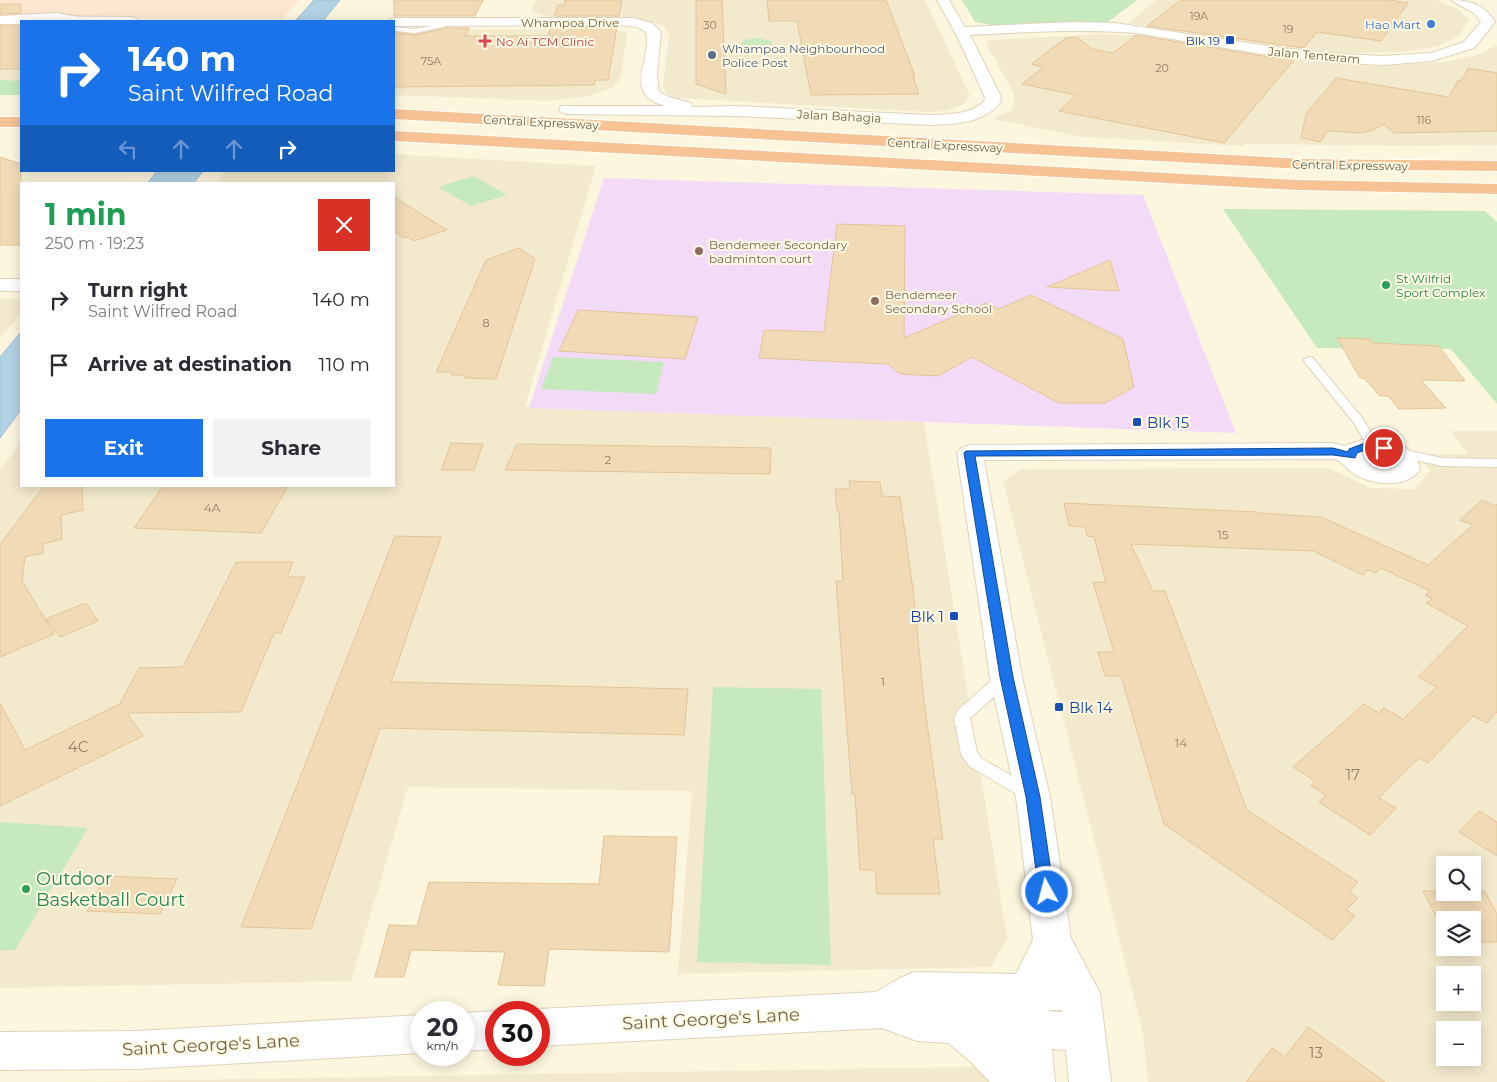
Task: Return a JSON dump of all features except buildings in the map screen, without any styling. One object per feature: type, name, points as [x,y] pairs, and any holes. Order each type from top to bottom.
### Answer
[{"type":"highway","points":[[395,106],[567,109]]},
{"type":"highway","name":"Central Expressway","points":[[395,114],[1302,164],[1497,166]]},
{"type":"highway","points":[[0,122],[20,122]]},
{"type":"highway","name":"Central Expressway","points":[[395,136],[1296,185],[1497,189]]},
{"type":"street","name":"Jalan Bahagia","points":[[567,109],[736,111],[932,120],[950,119],[974,114],[989,107],[993,101],[962,33],[943,0]]},
{"type":"street","name":"Jalan Tenteram","points":[[962,33],[1081,30],[1088,28],[1136,29],[1285,54],[1324,58],[1400,60],[1455,51],[1469,46],[1480,35],[1488,22],[1485,15],[1473,7],[1456,0]]},
{"type":"street","name":"Whampoa Drive","points":[[395,26],[425,18],[619,21],[644,25],[654,32],[650,73],[650,89],[652,94],[663,100],[678,104],[736,111]]},
{"type":"street","points":[[0,19],[49,20]]},
{"type":"street","name":"Whampoa Drive","points":[[395,26],[442,26],[511,19],[633,27],[638,30],[640,36],[635,74]]},
{"type":"street","points":[[0,24],[20,24]]},
{"type":"street","points":[[567,109],[605,102],[620,95]]},
{"type":"street","points":[[0,285],[20,285]]},
{"type":"street","points":[[1090,1082],[1083,1013],[1052,940],[1033,797],[1006,677],[970,453],[1333,452],[1380,457]]},
{"type":"street","points":[[1034,1082],[1030,1010],[1052,940]]},
{"type":"street","name":"Saint George's Lane","points":[[882,1010],[914,990],[1030,1010],[1083,1013]]},
{"type":"street","name":"Saint George's Lane","points":[[550,1027],[882,1010],[917,1023],[956,1025],[1030,1010]]},
{"type":"street","points":[[956,1025],[985,1048],[1018,1082]]},
{"type":"street","name":"Saint George's Lane","points":[[0,1051],[136,1050],[410,1035]]},
{"type":"lane","points":[[1309,360],[1359,422],[1380,457]]},
{"type":"lane","points":[[1380,457],[1442,462],[1497,462]]},
{"type":"lane","points":[[1380,457],[1442,462]]},
{"type":"lane","points":[[1006,677],[964,714],[962,718],[969,754],[975,762],[1033,797]]},
{"type":"shaded area","points":[[0,0],[299,0],[283,18],[114,18],[0,17]]},
{"type":"shaded area","points":[[536,0],[925,0],[970,96],[963,105],[944,111],[929,112],[677,98],[667,94],[663,87],[669,34],[664,27],[653,22],[625,17],[552,18],[532,11]]},
{"type":"shaded area","points":[[1157,0],[1436,0],[1458,9],[1469,20],[1459,36],[1441,45],[1399,52],[1340,53],[1293,49],[1128,23]]},
{"type":"shaded area","points":[[0,28],[20,28],[20,86],[0,85]]},
{"type":"shaded area","points":[[611,29],[625,32],[627,36],[620,79],[612,88],[589,96],[548,101],[395,95],[395,30]]},
{"type":"shaded area","points":[[1103,34],[1144,36],[1299,61],[1374,66],[1445,62],[1477,55],[1497,45],[1497,145],[1245,144],[1243,146],[1083,137],[993,119],[1011,110],[1015,99],[986,43],[987,40]]},
{"type":"shaded area","points":[[395,154],[596,166],[525,406],[923,416],[1007,938],[991,967],[678,974],[692,791],[408,787],[351,981],[0,988],[0,470],[20,443],[20,487],[395,487],[395,182],[217,182],[224,172],[395,172]]},
{"type":"shaded area","name":"Bendemeer Secondary School","points":[[604,178],[1143,195],[1236,433],[529,408]]},
{"type":"shaded area","points":[[0,299],[20,299],[20,315],[0,338]]},
{"type":"shaded area","points":[[1451,431],[1497,431],[1497,1082],[1148,1082],[1143,1033],[1003,481],[1022,469],[1329,468],[1370,488],[1414,489],[1430,471],[1416,454],[1468,454]]},
{"type":"shaded area","points":[[1019,1066],[1020,1082],[62,1082]]},
{"type":"green space","points":[[962,0],[1137,0],[1108,22],[998,26],[975,22]]},
{"type":"green space","points":[[758,38],[771,41],[773,44],[756,48],[741,44],[744,40]]},
{"type":"green space","points":[[0,80],[20,81],[20,95],[0,95]]},
{"type":"green space","points":[[474,176],[507,195],[471,206],[438,187]]},
{"type":"green space","name":"St Wilfrid Sport Complex","points":[[1223,209],[1485,211],[1497,222],[1497,404],[1451,349],[1317,348]]},
{"type":"green space","points":[[553,357],[664,362],[656,394],[541,389]]},
{"type":"green space","points":[[713,687],[821,689],[831,965],[697,962]]},
{"type":"green space","name":"Outdoor Basketball Court","points":[[2,822],[88,828],[15,950],[0,950],[0,824]]},
{"type":"water","points":[[314,0],[340,0],[324,20],[296,20]]},
{"type":"water","points":[[156,172],[202,172],[195,182],[149,182]]},
{"type":"water","points":[[20,333],[20,411],[0,438],[0,357]]},
{"type":"place","name":"Hao Mart","points":[[1431,24]]},
{"type":"place","name":"Blk 19","points":[[1230,40]]},
{"type":"place","name":"No Ai TCM Clinic","points":[[485,41]]},
{"type":"place","name":"Whampoa Neighbourhood Police Post","points":[[712,55]]},
{"type":"place","name":"Bendemeer Secondary badminton court","points":[[699,251]]},
{"type":"place","name":"St Wilfrid Sport Complex","points":[[1386,285]]},
{"type":"place","name":"Bendemeer Secondary School","points":[[875,301]]},
{"type":"place","name":"Blk 15","points":[[1137,422]]},
{"type":"place","name":"Blk 1","points":[[954,616]]},
{"type":"place","name":"Blk 14","points":[[1059,707]]},
{"type":"place","name":"Outdoor Basketball Court","points":[[26,889]]},
{"type":"route","points":[[1047,892],[1033,797],[1006,677],[970,453],[1333,452],[1351,456],[1353,451],[1365,446],[1384,448]]}]
